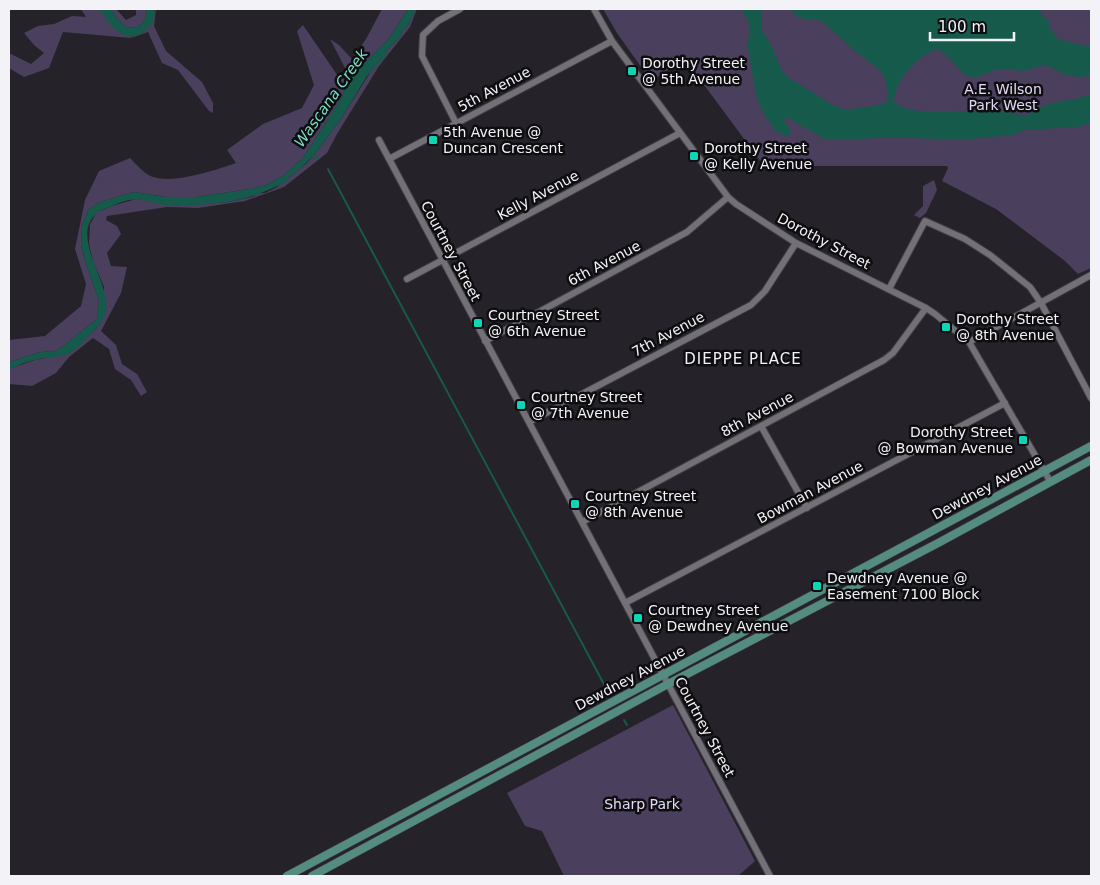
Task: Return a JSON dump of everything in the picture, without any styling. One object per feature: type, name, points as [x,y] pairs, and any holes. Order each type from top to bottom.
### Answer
[{"type":"main road","name":"Dewdney Avenue","points":[[287,876],[1091,446]]},
{"type":"main road","name":"Dewdney Avenue","points":[[312,876],[668,684],[940,542],[1091,460]]},
{"type":"street","points":[[456,123],[422,56],[423,35],[438,21],[460,9]]},
{"type":"street","name":"Dorothy Street","points":[[594,9],[612,41],[728,197],[752,215],[796,242],[926,308],[969,342],[1050,481]]},
{"type":"street","name":"5th Avenue","points":[[389,159],[612,41]]},
{"type":"street","name":"Kelly Avenue","points":[[407,279],[680,133]]},
{"type":"street","name":"Courtney Street","points":[[378,140],[770,876]]},
{"type":"street","name":"6th Avenue","points":[[485,341],[687,232],[728,197]]},
{"type":"street","points":[[889,289],[925,221],[965,239],[990,255],[1030,287],[1041,303],[1091,398]]},
{"type":"street","name":"7th Avenue","points":[[529,422],[751,305],[765,291],[796,242]]},
{"type":"street","points":[[969,342],[1091,275]]},
{"type":"street","name":"8th Avenue","points":[[582,522],[884,360],[893,353],[926,308]]},
{"type":"street","name":"Bowman Avenue","points":[[625,603],[1005,403]]},
{"type":"street","points":[[761,426],[807,508]]},
{"type":"green space","points":[[81,9],[99,9],[132,37],[155,12],[155,9],[156,10],[154,26],[166,51],[202,82],[213,103],[213,113],[209,111],[178,70],[162,63],[148,32],[131,38],[63,32],[49,68],[24,77],[9,68],[9,54],[31,64],[44,53],[24,33],[38,26],[54,24],[72,16],[86,17]]},
{"type":"green space","points":[[111,9],[116,9],[126,20],[136,15],[136,9],[146,9],[146,17],[142,24],[131,28],[122,24]]},
{"type":"green space","points":[[382,9],[408,9],[388,40],[350,77],[341,99],[303,158],[283,176],[266,185],[250,189],[196,197],[166,197],[134,192],[100,202],[88,210],[82,226],[81,245],[99,301],[97,319],[55,351],[41,352],[9,362],[9,340],[45,336],[81,306],[86,284],[75,249],[85,200],[99,171],[130,158],[150,176],[172,179],[195,175],[236,163],[227,150],[263,124],[302,108],[314,85],[297,31],[303,25],[340,79],[345,78],[346,70],[330,39],[339,45],[352,59],[366,39]]},
{"type":"green space","points":[[416,9],[410,27],[379,66],[327,153],[284,187],[245,201],[198,208],[167,207],[107,216],[106,220],[117,226],[121,234],[107,253],[111,266],[127,267],[121,293],[101,331],[116,345],[122,364],[137,374],[147,392],[141,396],[131,380],[115,369],[109,349],[93,338],[69,357],[56,373],[32,386],[9,384],[9,370],[11,368],[35,360],[70,353],[96,329],[104,316],[104,287],[93,261],[89,244],[90,224],[97,212],[136,199],[190,205],[228,202],[252,197],[277,187],[306,164],[314,155],[341,119],[373,68],[402,35],[401,32],[408,25]]},
{"type":"green space","name":"A.E. Wilson Park West","points":[[603,9],[1091,9],[1091,268],[1078,274],[1065,261],[996,209],[942,181],[948,168],[947,166],[764,166],[685,59],[651,81],[617,33]]},
{"type":"green space","points":[[934,180],[937,190],[926,213],[920,218],[914,215],[923,206],[923,186]]},
{"type":"green space","name":"Sharp Park","points":[[673,705],[755,861],[738,876],[564,876],[542,831],[525,826],[507,793]]},
{"type":"shaded area","points":[[99,9],[111,9],[122,24],[131,28],[142,24],[146,17],[146,9],[154,9],[155,15],[147,30],[142,34],[130,36],[116,31]]},
{"type":"shaded area","points":[[408,9],[416,9],[408,25],[401,32],[402,35],[386,51],[387,54],[367,76],[341,119],[314,155],[288,178],[288,181],[254,195],[227,202],[177,206],[145,200],[134,200],[126,201],[96,214],[89,224],[87,235],[93,261],[106,300],[104,318],[92,333],[70,353],[30,361],[9,370],[9,362],[61,348],[97,319],[99,301],[81,245],[82,226],[88,210],[100,202],[134,192],[166,197],[196,197],[250,189],[266,185],[283,176],[303,158],[341,99],[350,77],[388,40]]},
{"type":"shaded area","points":[[742,9],[762,9],[761,30],[769,40],[779,65],[786,76],[831,104],[846,110],[883,104],[887,101],[888,91],[883,74],[822,21],[796,16],[790,9],[1037,9],[1049,22],[1050,29],[1059,40],[1091,46],[1091,76],[1077,77],[1063,74],[1049,66],[1041,66],[1023,71],[997,69],[977,77],[970,77],[964,74],[938,49],[923,57],[909,70],[898,86],[894,102],[903,107],[928,112],[996,110],[1027,116],[1049,104],[1091,94],[1091,122],[1078,127],[1024,130],[1013,135],[961,140],[890,137],[844,140],[825,139],[788,118],[784,118],[791,132],[787,136],[776,132],[757,100],[747,43],[750,33],[749,22]]},
{"type":"waterway","points":[[312,155],[318,159]]},
{"type":"waterway","points":[[328,169],[606,688]]},
{"type":"waterway","points":[[624,720],[627,725]]},
{"type":"place","name":"Dorothy Street @ 5th Avenue","points":[[632,71]]},
{"type":"place","name":"5th Avenue @ Duncan Crescent","points":[[433,140]]},
{"type":"place","name":"Dorothy Street @ Kelly Avenue","points":[[694,156]]},
{"type":"place","name":"Courtney Street @ 6th Avenue","points":[[478,323]]},
{"type":"place","name":"Dorothy Street @ 8th Avenue","points":[[946,327]]},
{"type":"place","name":"Courtney Street @ 7th Avenue","points":[[521,405]]},
{"type":"place","name":"Dorothy Street @ Bowman Avenue","points":[[1023,440]]},
{"type":"place","name":"Courtney Street @ 8th Avenue","points":[[575,504]]},
{"type":"place","name":"Dewdney Avenue @ Easement 7100 Block","points":[[817,586]]},
{"type":"place","name":"Courtney Street @ Dewdney Avenue","points":[[638,618]]},
{"type":"district","name":"DIEPPE PLACE","points":[[743,359]]},
{"type":"water label","name":"Wascana Creek","points":[[331,98]]}]
